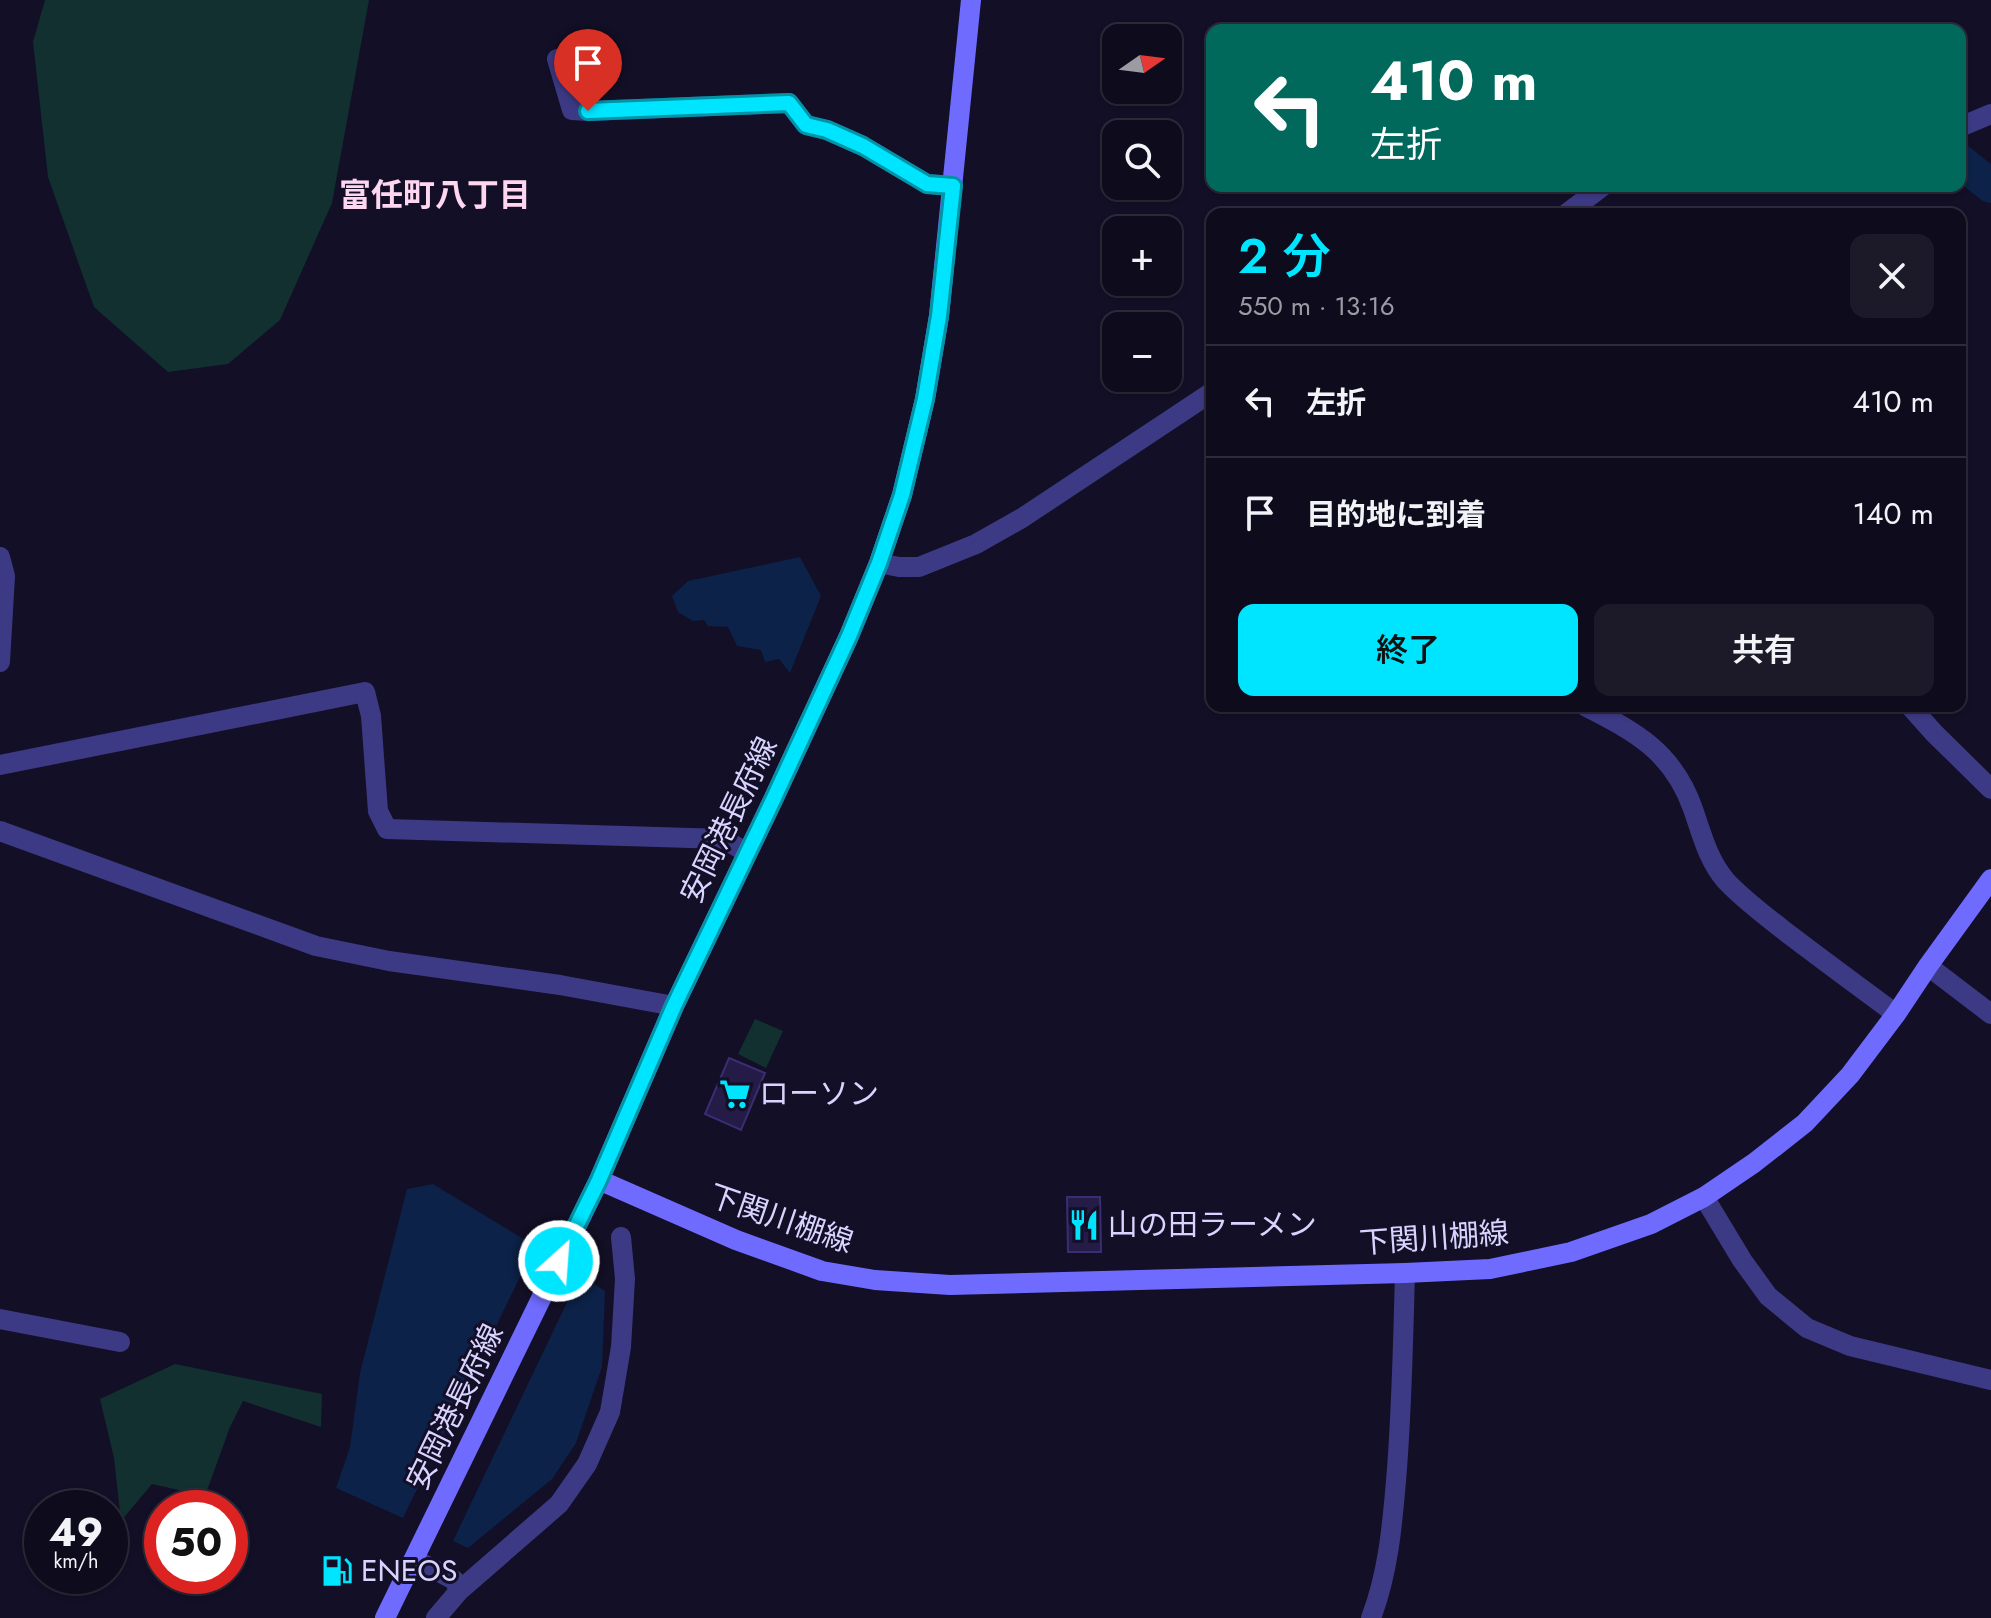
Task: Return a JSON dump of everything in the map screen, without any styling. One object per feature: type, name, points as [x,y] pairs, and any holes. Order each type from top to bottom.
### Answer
[{"type":"main road","name":"安岡港長府線","points":[[385,1618],[599,1180],[674,1006],[849,636],[879,563],[902,495],[925,399],[939,316],[971,0]]},
{"type":"main road","name":"下関川棚線","points":[[599,1180],[736,1240],[822,1271],[875,1280],[950,1285],[1405,1273],[1490,1269],[1571,1252],[1651,1224],[1704,1197],[1805,1123],[1850,1075],[1991,879]]},
{"type":"street","points":[[557,59],[572,110],[789,103],[806,125],[827,130],[863,146],[927,184],[953,186]]},
{"type":"street","points":[[1966,124],[1991,114]]},
{"type":"street","points":[[1574,208],[1595,192]]},
{"type":"street","points":[[879,563],[919,567],[976,544],[1022,518],[1206,396]]},
{"type":"street","points":[[0,557],[5,576],[0,662]]},
{"type":"street","points":[[0,765],[365,692],[371,716],[378,811],[387,829],[724,839],[747,853]]},
{"type":"street","points":[[1596,712],[1619,724],[1665,758],[1680,779],[1713,864],[1727,882],[1815,954],[1896,1014]]},
{"type":"street","points":[[1916,712],[1991,789]]},
{"type":"street","points":[[0,831],[316,946],[389,961],[560,985],[674,1006]]},
{"type":"street","points":[[1928,966],[1991,1014]]},
{"type":"street","points":[[1704,1197],[1768,1296],[1807,1328],[1850,1346],[1991,1380]]},
{"type":"street","points":[[436,1618],[459,1591],[559,1504],[587,1464],[610,1412],[621,1347],[625,1279],[621,1237]]},
{"type":"street","points":[[1371,1618],[1381,1592],[1391,1542],[1401,1427],[1405,1273]]},
{"type":"street","points":[[0,1319],[120,1342]]},
{"type":"street","points":[[414,1559],[454,1580],[459,1591]]},
{"type":"green space","points":[[45,0],[369,0],[332,203],[280,320],[228,364],[168,372],[94,307],[48,177],[33,42]]},
{"type":"green space","points":[[755,1019],[783,1031],[766,1068],[738,1054]]},
{"type":"green space","points":[[175,1364],[322,1394],[321,1427],[243,1401],[207,1490],[178,1490],[152,1484],[128,1513],[128,1490],[118,1490],[114,1458],[100,1399]]},
{"type":"water","points":[[800,557],[821,596],[790,673],[779,659],[765,662],[761,650],[737,646],[728,627],[708,626],[704,620],[693,621],[678,612],[672,596],[688,581]]},
{"type":"water","points":[[433,1184],[535,1246],[403,1518],[336,1488],[350,1447],[360,1373],[407,1189]]},
{"type":"water","points":[[580,1275],[605,1291],[602,1367],[576,1443],[552,1479],[468,1548],[453,1541]]},
{"type":"building","name":"ローソン","points":[[729,1058],[765,1073],[741,1130],[705,1114]]},
{"type":"building","name":"山の田ラーメン","points":[[1067,1197],[1100,1197],[1101,1252],[1068,1252]]},
{"type":"waterway","points":[[1966,166],[1991,186]]},
{"type":"place","name":"ローソン","points":[[735,1094]]},
{"type":"place","name":"山の田ラーメン","points":[[1084,1225]]},
{"type":"place","name":"ENEOS","points":[[337,1571]]},
{"type":"district","name":"富任町八丁目","points":[[435,195]]},
{"type":"route","points":[[559,1261],[599,1180],[674,1006],[849,636],[879,563],[902,495],[925,399],[939,316],[953,186],[927,184],[863,146],[827,130],[806,125],[789,103],[588,111]]}]
